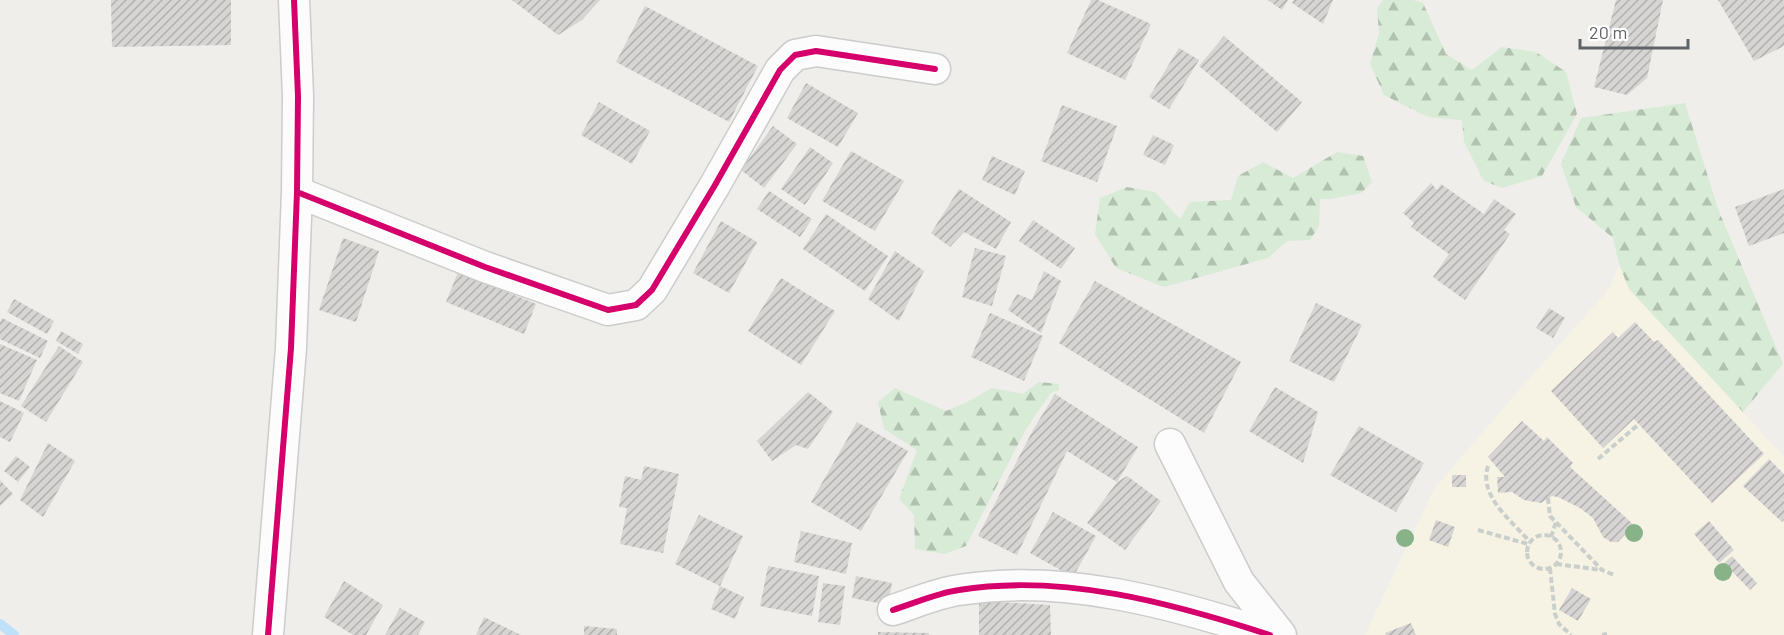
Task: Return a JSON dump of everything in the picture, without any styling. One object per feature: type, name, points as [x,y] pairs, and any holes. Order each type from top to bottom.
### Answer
[{"type":"street","points":[[268,635],[291,348],[298,96],[294,0]]},
{"type":"street","points":[[297,192],[486,267],[608,310],[636,305],[652,290],[780,70],[795,55],[816,51],[935,69]]},
{"type":"street","points":[[1170,444],[1239,582],[1281,635]]},
{"type":"street","points":[[893,610],[956,590],[1005,584],[1043,586],[1119,594],[1214,617],[1270,635]]},
{"type":"path","points":[[1598,459],[1639,424]]},
{"type":"path","points":[[1488,466],[1485,474],[1486,487],[1492,499],[1529,543]]},
{"type":"path","points":[[1548,498],[1550,516],[1602,570]]},
{"type":"path","points":[[1551,537],[1556,522]]},
{"type":"path","points":[[1478,530],[1529,543]]},
{"type":"path","points":[[1540,535],[1551,537],[1556,540],[1561,549],[1560,559],[1550,568],[1543,570],[1534,567],[1528,560],[1526,550],[1529,543],[1540,535]]},
{"type":"path","points":[[1555,564],[1602,570],[1614,575]]},
{"type":"path","points":[[1550,568],[1555,614],[1559,624],[1571,635]]},
{"type":"path","points":[[1602,635],[1607,634]]},
{"type":"shaded area","points":[[1619,264],[1629,289],[1784,457],[1784,635],[1365,635],[1434,489],[1603,296],[1610,287]]},
{"type":"green space","points":[[1383,0],[1413,0],[1423,3],[1446,54],[1472,70],[1502,47],[1536,52],[1566,72],[1577,114],[1542,176],[1502,188],[1484,181],[1464,142],[1462,120],[1428,117],[1384,95],[1370,64],[1379,33],[1377,9]]},
{"type":"green space","points":[[1685,103],[1718,209],[1783,364],[1743,412],[1629,289],[1619,264],[1613,238],[1576,207],[1561,164],[1581,118]]},
{"type":"green space","points":[[1337,152],[1363,156],[1372,182],[1361,193],[1320,199],[1319,226],[1310,240],[1287,241],[1268,258],[1164,287],[1116,268],[1095,234],[1100,198],[1127,187],[1155,192],[1180,219],[1190,202],[1231,200],[1238,176],[1263,162],[1293,178]]},
{"type":"green space","points":[[1039,382],[1059,384],[1059,390],[1051,393],[1027,427],[966,546],[945,554],[915,549],[914,515],[899,499],[917,450],[884,429],[878,402],[895,388],[946,411],[992,388],[1023,394]]},
{"type":"building","points":[[111,0],[231,0],[231,45],[112,47]]},
{"type":"building","points":[[512,0],[600,0],[582,20],[558,35]]},
{"type":"building","points":[[1091,0],[1098,0],[1151,24],[1125,80],[1067,53]]},
{"type":"building","points":[[1268,0],[1288,0],[1282,10]]},
{"type":"building","points":[[1294,0],[1333,0],[1323,24],[1292,3]]},
{"type":"building","points":[[1616,0],[1663,0],[1647,78],[1627,95],[1594,87]]},
{"type":"building","points":[[1718,0],[1784,0],[1784,46],[1754,61]]},
{"type":"building","points":[[645,6],[758,66],[729,122],[616,62]]},
{"type":"building","points":[[1224,36],[1302,102],[1277,132],[1199,66]]},
{"type":"building","points":[[1179,48],[1199,60],[1169,109],[1149,97]]},
{"type":"building","points":[[806,83],[858,113],[838,147],[787,118]]},
{"type":"building","points":[[599,102],[650,131],[632,164],[581,135]]},
{"type":"building","points":[[1062,105],[1117,126],[1097,182],[1041,161]]},
{"type":"building","points":[[773,126],[797,144],[764,188],[741,170]]},
{"type":"building","points":[[1153,135],[1174,145],[1165,165],[1143,155]]},
{"type":"building","points":[[810,147],[833,163],[805,205],[781,189]]},
{"type":"building","points":[[851,151],[904,181],[875,231],[822,201]]},
{"type":"building","points":[[992,156],[1025,171],[1015,195],[982,180]]},
{"type":"building","points":[[1431,183],[1437,190],[1441,184],[1484,214],[1494,199],[1516,214],[1504,230],[1510,234],[1465,300],[1433,277],[1449,254],[1411,227],[1414,223],[1403,213]]},
{"type":"building","points":[[959,189],[1011,222],[996,249],[964,232],[950,247],[931,233]]},
{"type":"building","points":[[1784,189],[1784,233],[1749,246],[1735,207]]},
{"type":"building","points":[[769,191],[812,219],[800,237],[757,209]]},
{"type":"building","points":[[826,214],[888,256],[865,291],[803,249]]},
{"type":"building","points":[[1033,220],[1075,248],[1061,269],[1019,241]]},
{"type":"building","points":[[721,221],[757,242],[729,293],[693,273]]},
{"type":"building","points":[[343,238],[379,251],[356,322],[319,310]]},
{"type":"building","points":[[975,248],[1006,256],[992,306],[962,297]]},
{"type":"building","points":[[895,251],[924,271],[899,321],[868,299]]},
{"type":"building","points":[[1044,271],[1061,281],[1041,333],[1008,310],[1017,294],[1032,300]]},
{"type":"building","points":[[458,272],[536,304],[524,334],[446,302]]},
{"type":"building","points":[[781,278],[835,311],[801,365],[748,331]]},
{"type":"building","points":[[1095,281],[1241,362],[1204,433],[1059,343]]},
{"type":"building","points":[[14,299],[54,321],[47,334],[7,312]]},
{"type":"building","points":[[1316,303],[1362,325],[1334,382],[1289,361]]},
{"type":"building","points":[[1549,308],[1565,318],[1553,338],[1536,328]]},
{"type":"building","points":[[990,313],[1043,336],[1024,381],[971,357]]},
{"type":"building","points":[[2,318],[48,341],[40,358],[0,339]]},
{"type":"building","points":[[1635,322],[1654,342],[1658,340],[1764,454],[1712,503],[1634,419],[1603,448],[1551,391],[1613,332],[1618,338]]},
{"type":"building","points":[[61,331],[83,344],[78,354],[56,341]]},
{"type":"building","points":[[0,344],[37,360],[19,401],[0,393]]},
{"type":"building","points":[[59,346],[83,362],[46,422],[21,406]]},
{"type":"building","points":[[1275,387],[1318,412],[1303,463],[1249,431]]},
{"type":"building","points":[[808,392],[833,412],[808,449],[796,445],[772,461],[757,441]]},
{"type":"building","points":[[1055,394],[1138,447],[1117,482],[1067,451],[1017,555],[978,536],[1033,430]]},
{"type":"building","points":[[0,401],[24,413],[10,442],[0,437]]},
{"type":"building","points":[[1522,421],[1544,441],[1547,437],[1573,463],[1570,467],[1634,525],[1618,542],[1611,542],[1603,537],[1593,518],[1580,508],[1558,497],[1552,496],[1541,503],[1524,500],[1512,492],[1498,493],[1497,477],[1505,477],[1488,457]]},
{"type":"building","points":[[857,422],[908,451],[861,531],[811,502]]},
{"type":"building","points":[[1359,426],[1424,463],[1396,512],[1330,475]]},
{"type":"building","points":[[48,443],[75,461],[43,517],[20,500]]},
{"type":"building","points":[[16,456],[30,467],[18,482],[4,471]]},
{"type":"building","points":[[1769,459],[1784,474],[1784,520],[1782,522],[1743,486]]},
{"type":"building","points":[[644,466],[679,474],[663,553],[620,544],[627,508],[619,507],[625,476],[641,480]]},
{"type":"building","points":[[1452,475],[1466,475],[1466,487],[1452,487]]},
{"type":"building","points":[[1127,476],[1161,501],[1125,550],[1087,523],[1117,482]]},
{"type":"building","points":[[0,480],[13,494],[0,506]]},
{"type":"building","points":[[1053,512],[1096,536],[1073,577],[1030,553]]},
{"type":"building","points":[[699,515],[743,536],[720,586],[675,564]]},
{"type":"building","points":[[1436,520],[1455,527],[1448,547],[1429,540]]},
{"type":"building","points":[[1709,521],[1734,550],[1719,563],[1694,534]]},
{"type":"building","points":[[801,531],[852,543],[846,574],[794,562]]},
{"type":"building","points":[[1732,556],[1757,583],[1750,590],[1724,563]]},
{"type":"building","points":[[768,566],[819,576],[812,616],[760,606]]},
{"type":"building","points":[[856,576],[892,583],[888,605],[852,598]]},
{"type":"building","points":[[344,581],[383,605],[366,635],[353,635],[324,617]]},
{"type":"building","points":[[823,583],[845,586],[840,625],[818,622]]},
{"type":"building","points":[[720,586],[744,597],[735,619],[711,609]]},
{"type":"building","points":[[1572,588],[1591,599],[1578,621],[1559,610]]},
{"type":"building","points":[[979,601],[1050,605],[1051,635],[979,635]]},
{"type":"building","points":[[400,608],[425,622],[418,635],[385,635]]},
{"type":"building","points":[[484,617],[521,635],[476,635]]},
{"type":"building","points":[[1411,623],[1416,635],[1386,635],[1385,633]]},
{"type":"building","points":[[584,626],[617,629],[617,635],[584,635]]},
{"type":"building","points":[[878,632],[929,633],[929,635],[878,635]]},
{"type":"waterway","points":[[0,624],[14,635]]},
{"type":"cycle path","points":[[268,635],[291,348],[298,96],[294,0]]},
{"type":"cycle path","points":[[297,192],[485,267],[608,310],[636,305],[652,290],[780,70],[795,55],[816,51],[935,69]]},
{"type":"cycle path","points":[[893,610],[951,591],[1037,585],[1077,588],[1156,602],[1270,635]]}]
